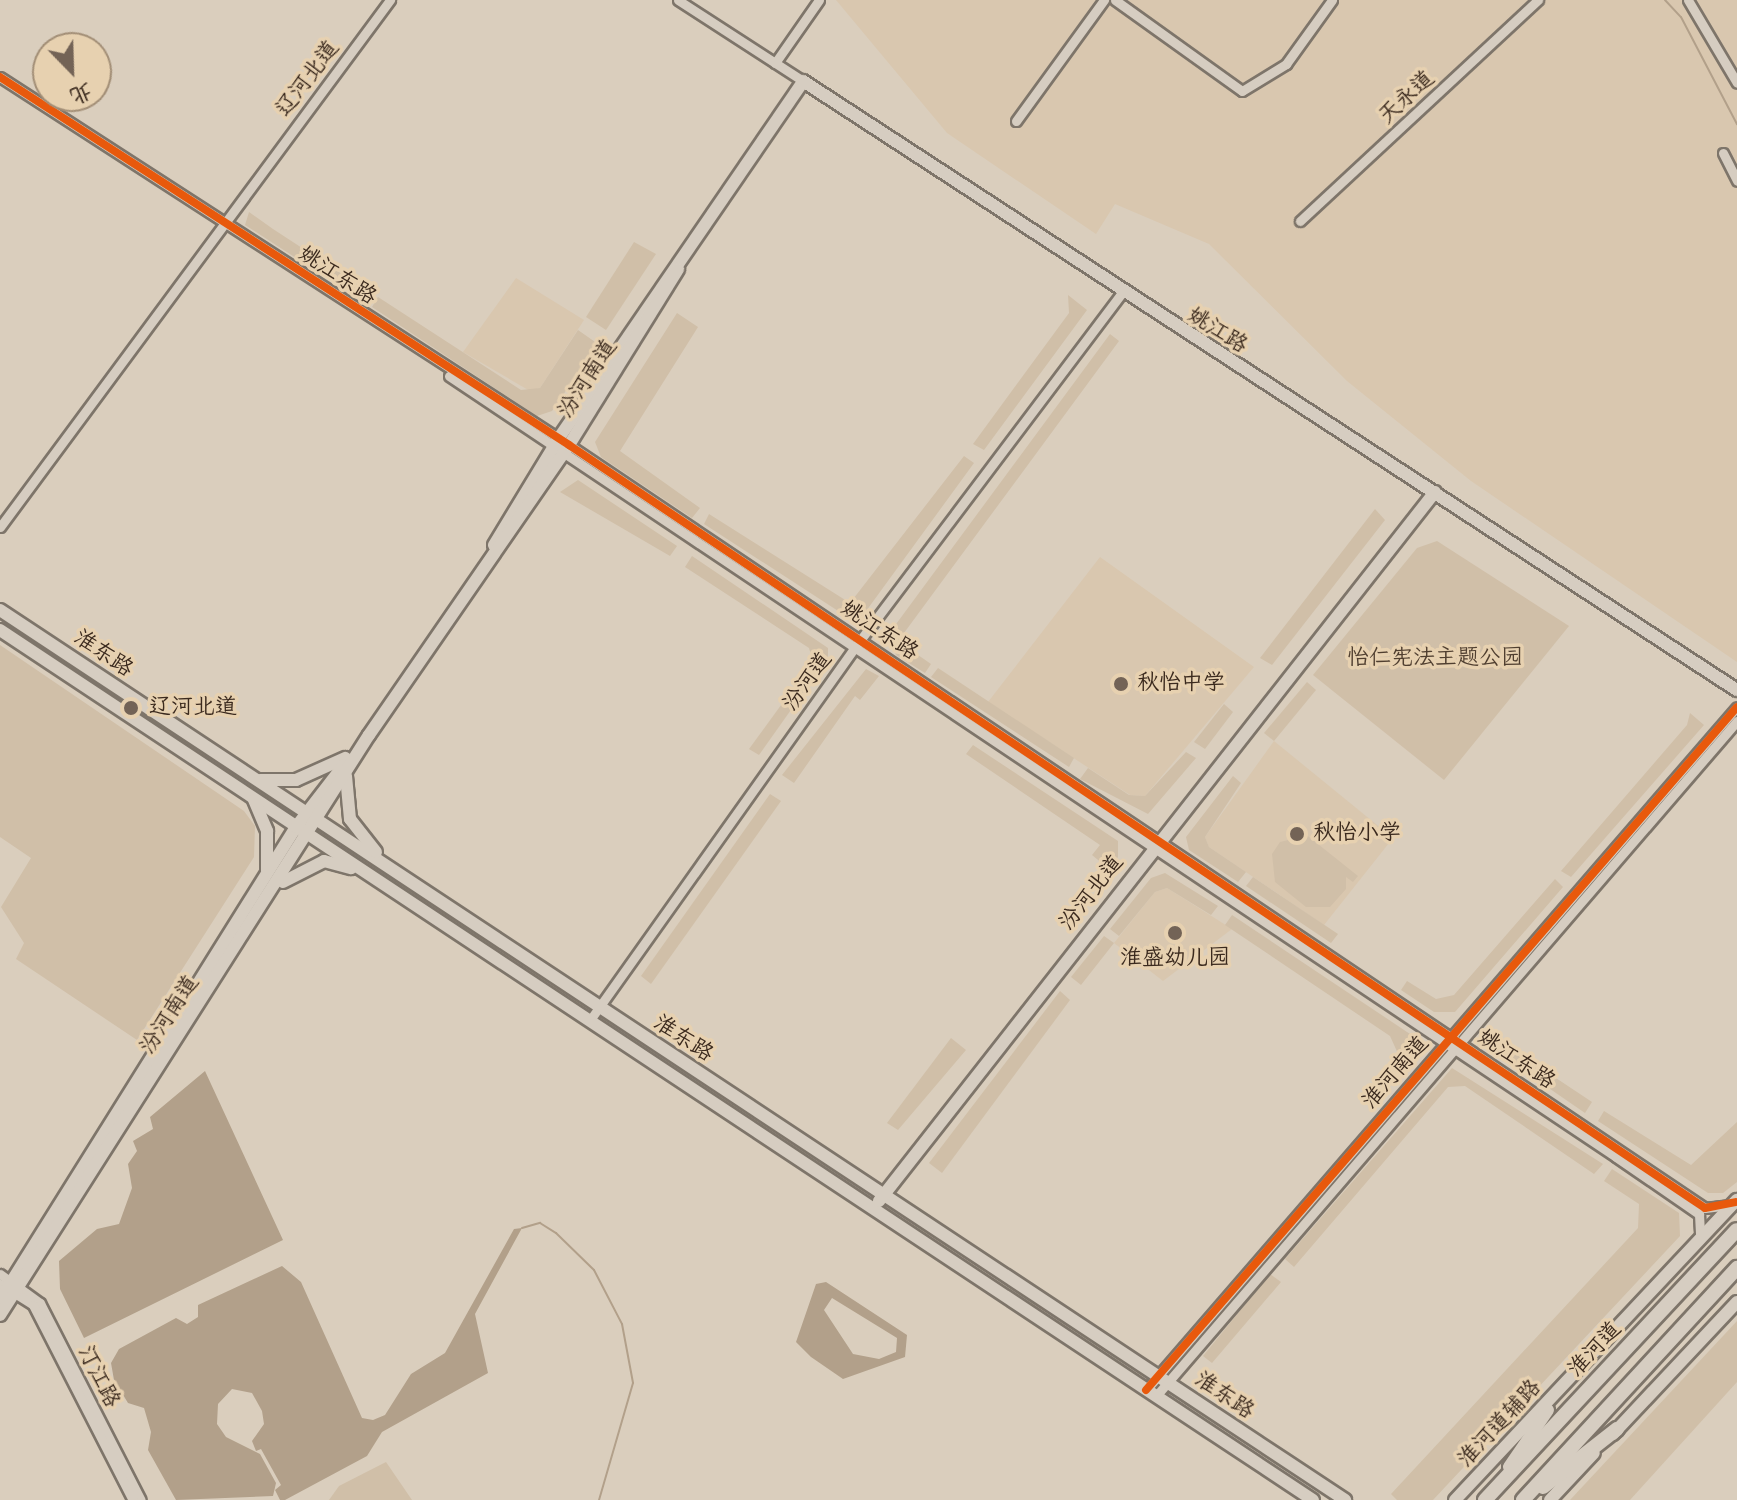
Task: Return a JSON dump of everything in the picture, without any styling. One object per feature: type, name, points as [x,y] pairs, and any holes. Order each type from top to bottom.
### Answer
[{"type":"highway","name":"淮河道","points":[[1487,1498],[1737,1230]]},
{"type":"highway","points":[[1525,1500],[1737,1268]]},
{"type":"highway","points":[[1525,1500],[1617,1429]]},
{"type":"main road","name":"汾河南道","points":[[0,1300],[277,886],[369,735],[803,81]]},
{"type":"main road","name":"姚江路","points":[[803,81],[1121,294],[1435,492],[1737,690]]},
{"type":"main road","name":"汾河北道","points":[[873,1208],[1156,843],[1435,492]]},
{"type":"main road","name":"淮东路","points":[[0,610],[1345,1500]]},
{"type":"main road","name":"淮东路","points":[[0,630],[1313,1500]]},
{"type":"main road","name":"汾河南道","points":[[0,1315],[11,1286],[296,827],[369,735]]},
{"type":"main road","points":[[258,780],[310,776],[354,752]]},
{"type":"main road","points":[[348,770],[350,819],[386,863]]},
{"type":"main road","points":[[252,798],[267,831],[265,879]]},
{"type":"main road","points":[[277,886],[324,861],[366,874]]},
{"type":"main road","name":"淮河道辅路","points":[[1455,1500],[1736,1201]]},
{"type":"main road","points":[[1550,1500],[1737,1302]]},
{"type":"main road","points":[[1487,1498],[1570,1378]]},
{"type":"street","name":"辽河北道","points":[[0,527],[390,0]]},
{"type":"street","name":"姚江路","points":[[678,0],[803,81]]},
{"type":"street","points":[[775,63],[819,0]]},
{"type":"street","points":[[1016,121],[1104,0]]},
{"type":"street","points":[[1115,0],[1242,91],[1286,64],[1332,0]]},
{"type":"street","name":"天永道","points":[[1300,221],[1538,0]]},
{"type":"street","points":[[1688,0],[1737,83]]},
{"type":"street","name":"姚江东路","points":[[0,77],[561,445],[1451,1044],[1699,1214],[1704,1224],[1698,1240]]},
{"type":"street","name":"姚江东路","points":[[0,84],[222,224]]},
{"type":"street","points":[[1723,153],[1737,181]]},
{"type":"street","name":"汾河道","points":[[590,1020],[858,644],[1121,294]]},
{"type":"street","name":"淮河南道","points":[[1151,1393],[1737,707]]},
{"type":"street","name":"淮河南道","points":[[1451,1044],[1737,721]]},
{"type":"street","name":"姚江东路","points":[[1451,1044],[1705,1208],[1736,1201]]},
{"type":"street","points":[[0,1274],[11,1286]]},
{"type":"street","name":"汀江路","points":[[11,1286],[33,1305],[133,1500]]},
{"type":"street","name":"汀江路","points":[[11,1286],[40,1303],[141,1500]]},
{"type":"shaded area","points":[[836,0],[1737,0],[1737,662],[1471,481],[1347,381],[1209,244],[1115,204],[1096,234],[947,133]]},
{"type":"shaded area","points":[[516,278],[584,320],[540,388],[530,391],[463,352]]},
{"type":"shaded area","name":"秋怡中学","points":[[1100,557],[1254,667],[1145,796],[1130,795],[988,702]]},
{"type":"shaded area","name":"秋怡小学","points":[[1274,741],[1393,838],[1324,925],[1209,847],[1205,837]]},
{"type":"shaded area","name":"淮盛幼儿园","points":[[1167,888],[1232,929],[1163,981],[1114,943],[1155,892]]},
{"type":"shaded area","points":[[205,1071],[283,1240],[84,1338],[60,1289],[59,1261],[97,1229],[119,1224],[132,1188],[128,1164],[137,1151],[133,1141],[153,1129],[150,1117]]},
{"type":"shaded area","points":[[522,1228],[475,1314],[488,1373],[382,1432],[367,1456],[285,1500],[280,1500],[275,1490],[281,1485],[261,1449],[256,1451],[252,1441],[264,1424],[262,1411],[252,1393],[232,1389],[218,1404],[217,1424],[226,1437],[260,1454],[276,1483],[273,1496],[176,1500],[148,1450],[151,1432],[144,1408],[128,1403],[114,1380],[111,1363],[119,1349],[176,1318],[187,1324],[198,1317],[198,1305],[282,1266],[301,1282],[362,1418],[373,1420],[385,1415],[411,1374],[445,1353],[514,1229]]},
{"type":"shaded area","points":[[826,1282],[907,1335],[905,1357],[843,1379],[811,1357],[796,1342],[816,1284]],"holes":[[[832,1298],[897,1338],[896,1352],[879,1359],[853,1354],[824,1310]]]},
{"type":"green space","points":[[249,212],[371,293],[364,302],[245,225]]},
{"type":"green space","points":[[634,242],[656,254],[606,330],[586,317]]},
{"type":"green space","points":[[1068,295],[1087,310],[984,450],[973,444],[1069,313]]},
{"type":"green space","points":[[378,297],[521,390],[540,388],[578,330],[598,344],[552,411],[537,416],[372,307]]},
{"type":"green space","points":[[677,313],[698,327],[620,451],[700,508],[692,518],[601,457],[595,442]]},
{"type":"green space","points":[[1110,334],[1119,341],[904,633],[908,648],[931,664],[925,673],[896,655],[888,635]]},
{"type":"green space","points":[[964,456],[974,463],[861,618],[852,620],[704,524],[709,514],[850,603]]},
{"type":"green space","points":[[578,480],[677,546],[670,556],[560,492]]},
{"type":"green space","points":[[1375,509],[1385,520],[1272,665],[1260,658]]},
{"type":"green space","name":"怡仁宪法主题公园","points":[[1437,541],[1569,626],[1444,780],[1313,675],[1417,548]]},
{"type":"green space","points":[[692,556],[828,648],[828,663],[801,697],[792,690],[813,662],[809,648],[685,567]]},
{"type":"green space","points":[[0,645],[244,811],[255,826],[254,857],[137,1040],[16,959],[24,943],[1,907],[31,858],[0,837]]},
{"type":"green space","points":[[938,668],[1074,758],[1069,767],[931,677]]},
{"type":"green space","points":[[866,669],[879,676],[860,700],[855,696],[794,783],[782,775]]},
{"type":"green space","points":[[1307,682],[1316,690],[1274,741],[1264,733]]},
{"type":"green space","points":[[784,701],[793,707],[759,755],[749,749]]},
{"type":"green space","points":[[1224,704],[1233,712],[1205,749],[1194,742]]},
{"type":"green space","points":[[1690,713],[1704,725],[1571,877],[1561,871],[1687,725]]},
{"type":"green space","points":[[973,745],[1118,841],[1118,857],[1109,869],[1092,855],[1100,845],[966,754]]},
{"type":"green space","points":[[1186,752],[1196,758],[1148,814],[1080,779],[1088,768],[1129,795],[1145,796]]},
{"type":"green space","points":[[1233,776],[1241,783],[1205,837],[1209,847],[1246,872],[1238,882],[1189,850],[1186,837]]},
{"type":"green space","points":[[770,794],[781,801],[651,984],[641,976]]},
{"type":"green space","points":[[1294,825],[1358,876],[1353,882],[1346,877],[1346,889],[1330,907],[1306,907],[1275,882],[1272,854],[1280,842],[1296,838],[1289,832]]},
{"type":"green space","points":[[1165,873],[1218,906],[1211,915],[1167,888],[1155,892],[1119,936],[1110,929],[1151,878]]},
{"type":"green space","points":[[1253,877],[1338,934],[1331,943],[1246,886]]},
{"type":"green space","points":[[1555,879],[1563,887],[1455,1012],[1434,1012],[1401,990],[1407,981],[1436,999],[1454,995]]},
{"type":"green space","points":[[1232,915],[1416,1038],[1417,1050],[1402,1073],[1393,1066],[1400,1058],[1390,1036],[1225,925]]},
{"type":"green space","points":[[1104,936],[1114,943],[1081,985],[1071,977]]},
{"type":"green space","points":[[1060,991],[1070,1000],[942,1173],[929,1163]]},
{"type":"green space","points":[[1484,1030],[1592,1102],[1585,1113],[1486,1045]]},
{"type":"green space","points":[[951,1038],[966,1050],[898,1130],[887,1123]]},
{"type":"green space","points":[[1452,1068],[1603,1164],[1594,1174],[1465,1086],[1448,1087],[1294,1267],[1285,1259]]},
{"type":"green space","points":[[1604,1111],[1691,1165],[1737,1122],[1737,1182],[1723,1193],[1708,1193],[1598,1121]]},
{"type":"green space","points":[[1612,1169],[1679,1213],[1680,1236],[1433,1500],[1397,1500],[1391,1494],[1638,1228],[1639,1204],[1604,1181]]},
{"type":"green space","points":[[1270,1274],[1281,1282],[1212,1363],[1203,1356]]},
{"type":"green space","points":[[1737,1321],[1737,1382],[1630,1500],[1570,1500]]},
{"type":"green space","points":[[386,1462],[412,1500],[329,1500],[339,1486]]},
{"type":"waterway","points":[[1665,0],[1681,17],[1737,124]]},
{"type":"waterway","points":[[522,1228],[540,1223],[556,1233],[594,1270],[622,1324],[633,1383],[599,1500]]},
{"type":"cycle path","points":[[0,77],[569,445],[1705,1208],[1735,1202]]},
{"type":"cycle path","points":[[1146,1390],[1737,707]]},
{"type":"place","name":"秋怡中学","points":[[1121,684]]},
{"type":"place","name":"辽河北道","points":[[131,708]]},
{"type":"place","name":"秋怡小学","points":[[1297,834]]},
{"type":"place","name":"淮盛幼儿园","points":[[1175,933]]}]
